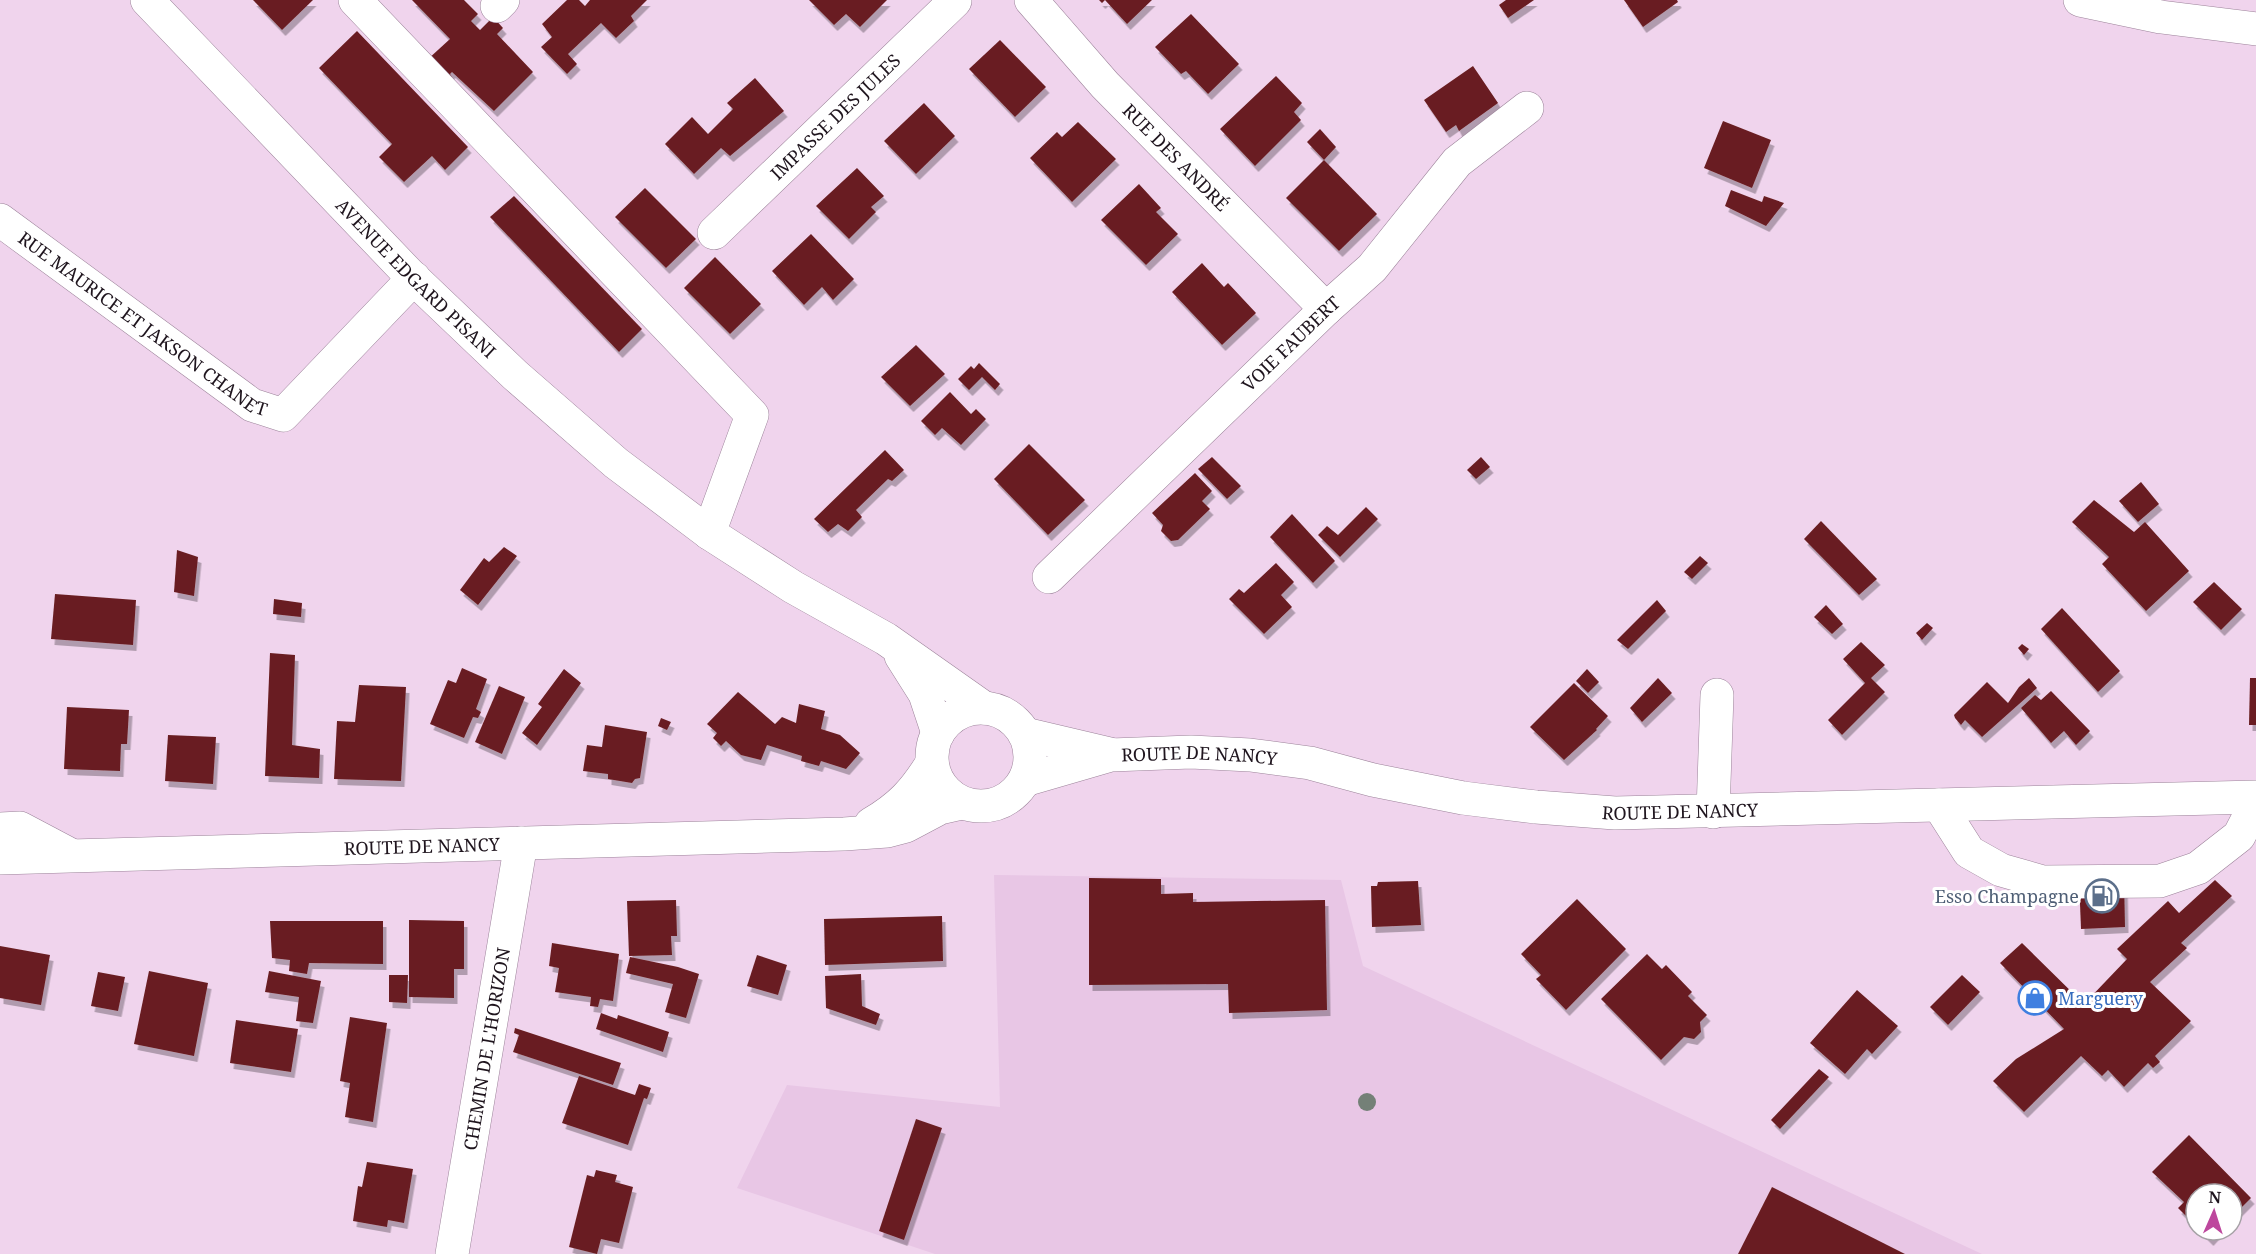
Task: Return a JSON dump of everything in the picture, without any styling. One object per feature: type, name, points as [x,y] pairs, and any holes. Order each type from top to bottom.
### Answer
[{"type":"main road","name":"AVENUE EDGARD PISANI","points":[[147,0],[414,278],[515,375],[608,455],[709,533],[793,586],[886,639],[984,708]]},
{"type":"main road","points":[[355,0],[752,416],[709,533]]},
{"type":"main road","name":"IMPASSE DES JULES","points":[[714,233],[955,0]]},
{"type":"main road","name":"RUE DES ANDRÉ","points":[[1031,0],[1104,85],[1326,309]]},
{"type":"main road","points":[[2080,0],[2161,17],[2256,29]]},
{"type":"main road","name":"VOIE FAUBERT","points":[[1049,577],[1326,309],[1372,268],[1457,162],[1527,108]]},
{"type":"main road","name":"RUE MAURICE ET JAKSON CHANET","points":[[0,220],[252,405],[283,415],[414,278]]},
{"type":"main road","name":"AVENUE EDGARD PISANI","points":[[886,639],[915,675],[929,704],[935,748]]},
{"type":"main road","points":[[1713,812],[1716,695]]},
{"type":"main road","points":[[984,708],[1000,711],[1015,720],[1025,734],[1030,756],[1025,780],[1005,801],[991,806],[962,803],[950,796],[934,775],[935,748],[953,716],[968,709],[984,708]]},
{"type":"main road","name":"ROUTE DE NANCY","points":[[1025,734],[1111,755]]},
{"type":"main road","name":"ROUTE DE NANCY","points":[[844,834],[870,824],[889,813],[907,798],[935,748]]},
{"type":"main road","name":"ROUTE DE NANCY","points":[[1025,780],[1111,755],[1191,752],[1250,755],[1310,763],[1373,780],[1463,798],[1615,813],[2256,796]]},
{"type":"main road","name":"ROUTE DE NANCY","points":[[0,858],[844,834],[887,831],[906,826],[940,808],[962,803]]},
{"type":"main road","points":[[1939,805],[1969,852],[2001,870],[2043,882],[2160,881],[2198,868],[2248,845],[2256,803]]},
{"type":"main road","points":[[0,829],[20,828],[71,855]]},
{"type":"main road","name":"CHEMIN DE L'HORIZON","points":[[452,1254],[521,843]]},
{"type":"shaded area","points":[[994,875],[1341,880],[1363,966],[1982,1254],[935,1254],[737,1188],[787,1085],[1000,1107]]},
{"type":"building","points":[[253,0],[313,0],[282,30]]},
{"type":"building","points":[[412,0],[464,0],[478,14],[471,21],[480,30],[493,17],[503,28],[497,34],[533,72],[494,111],[452,72],[450,74],[452,77],[448,81],[427,60],[450,39]]},
{"type":"building","points":[[567,0],[579,0],[585,6],[590,0],[647,0],[631,16],[634,21],[616,38],[601,23],[568,54],[577,64],[567,74],[541,47],[552,37],[542,24]]},
{"type":"building","points":[[809,0],[887,0],[860,27],[846,14],[834,25]]},
{"type":"building","points":[[1105,0],[1152,0],[1127,24]]},
{"type":"building","points":[[1506,0],[1534,0],[1508,18],[1499,5]]},
{"type":"building","points":[[1624,0],[1677,0],[1678,2],[1643,27]]},
{"type":"building","points":[[1191,14],[1239,64],[1208,94],[1186,71],[1181,74],[1155,47]]},
{"type":"building","points":[[357,31],[468,147],[445,170],[432,156],[404,182],[379,157],[392,144],[319,68]]},
{"type":"building","points":[[1000,40],[1046,87],[1015,117],[969,69]]},
{"type":"building","points":[[1473,66],[1498,103],[1459,131],[1456,125],[1446,132],[1424,100]]},
{"type":"building","points":[[1276,76],[1302,103],[1294,112],[1301,120],[1255,166],[1220,129]]},
{"type":"building","points":[[755,78],[784,111],[730,156],[721,148],[694,174],[665,144],[692,117],[708,134],[733,109],[727,103]]},
{"type":"building","points":[[924,103],[955,136],[916,174],[884,141]]},
{"type":"building","points":[[1723,121],[1771,140],[1752,188],[1704,168]]},
{"type":"building","points":[[1078,122],[1116,159],[1072,202],[1030,158],[1057,132],[1062,137]]},
{"type":"building","points":[[1320,129],[1336,147],[1324,160],[1307,142]]},
{"type":"building","points":[[1324,160],[1377,214],[1339,251],[1286,198]]},
{"type":"building","points":[[857,168],[884,196],[871,207],[876,212],[849,239],[816,206]]},
{"type":"building","points":[[1139,184],[1161,208],[1156,212],[1178,234],[1146,265],[1101,220]]},
{"type":"building","points":[[645,188],[696,239],[666,268],[615,217]]},
{"type":"building","points":[[1731,190],[1762,202],[1764,196],[1784,203],[1766,226],[1725,206]]},
{"type":"building","points":[[514,196],[642,329],[619,352],[490,217]]},
{"type":"building","points":[[811,234],[854,279],[833,300],[822,287],[804,305],[772,271]]},
{"type":"building","points":[[715,257],[761,304],[730,334],[684,288]]},
{"type":"building","points":[[1202,263],[1224,287],[1228,283],[1256,313],[1222,345],[1172,292]]},
{"type":"building","points":[[916,345],[945,374],[910,406],[881,377]]},
{"type":"building","points":[[979,363],[1000,384],[995,390],[982,377],[969,390],[958,379],[971,366],[974,369]]},
{"type":"building","points":[[950,392],[971,414],[976,409],[986,419],[961,445],[942,428],[935,435],[921,421]]},
{"type":"building","points":[[1029,444],[1085,500],[1048,535],[994,479]]},
{"type":"building","points":[[885,450],[904,470],[892,481],[888,479],[856,510],[862,517],[848,531],[838,524],[828,532],[814,519]]},
{"type":"building","points":[[1212,457],[1241,486],[1227,499],[1198,469]]},
{"type":"building","points":[[1481,457],[1490,467],[1476,479],[1467,470]]},
{"type":"building","points":[[1195,473],[1212,491],[1202,501],[1210,509],[1178,540],[1171,541],[1161,531],[1163,525],[1152,513]]},
{"type":"building","points":[[2141,482],[2159,504],[2138,522],[2119,501]]},
{"type":"building","points":[[2094,500],[2134,532],[2145,522],[2189,571],[2146,611],[2102,564],[2109,557],[2072,522]]},
{"type":"building","points":[[1366,507],[1378,519],[1340,557],[1318,535],[1327,526],[1338,535]]},
{"type":"building","points":[[1292,514],[1335,561],[1313,583],[1270,537]]},
{"type":"building","points":[[1821,521],[1877,579],[1859,595],[1804,539]]},
{"type":"building","points":[[504,547],[517,556],[478,605],[460,590],[484,558],[489,562]]},
{"type":"building","points":[[177,550],[198,557],[194,596],[174,592]]},
{"type":"building","points":[[1700,556],[1708,563],[1692,579],[1684,572]]},
{"type":"building","points":[[1276,563],[1294,582],[1281,595],[1292,607],[1264,634],[1229,599],[1239,589],[1244,593]]},
{"type":"building","points":[[2214,582],[2242,609],[2221,630],[2193,602]]},
{"type":"building","points":[[55,594],[136,600],[133,645],[51,639]]},
{"type":"building","points":[[274,599],[302,603],[301,617],[273,614]]},
{"type":"building","points":[[1657,600],[1666,611],[1628,649],[1617,640]]},
{"type":"building","points":[[1826,605],[1843,624],[1832,634],[1814,617]]},
{"type":"building","points":[[2062,608],[2120,671],[2098,692],[2041,629]]},
{"type":"building","points":[[1927,623],[1933,628],[1922,640],[1916,633]]},
{"type":"building","points":[[1861,642],[1885,665],[1871,678],[1885,692],[1842,735],[1828,720],[1865,683],[1843,659]]},
{"type":"building","points":[[2022,644],[2029,649],[2024,655],[2018,648]]},
{"type":"building","points":[[270,653],[295,655],[292,745],[320,749],[319,778],[265,776]]},
{"type":"building","points":[[462,668],[487,679],[476,709],[481,712],[478,718],[473,717],[464,738],[430,724],[448,680],[456,683]]},
{"type":"building","points":[[564,669],[581,683],[537,745],[522,733],[542,707],[538,704]]},
{"type":"building","points":[[1587,669],[1599,682],[1588,693],[1576,681]]},
{"type":"building","points":[[1658,678],[1672,693],[1642,722],[1630,708]]},
{"type":"building","points":[[2029,678],[2037,688],[1982,737],[1965,720],[1961,725],[1955,718],[1954,715],[1987,682],[2008,703],[2019,687]]},
{"type":"building","points":[[2250,678],[2256,678],[2256,725],[2249,725]]},
{"type":"building","points":[[1574,683],[1608,716],[1597,730],[1564,760],[1530,727]]},
{"type":"building","points":[[359,685],[406,687],[401,781],[334,779],[337,721],[355,722]]},
{"type":"building","points":[[499,686],[525,697],[502,754],[475,742]]},
{"type":"building","points":[[2051,691],[2090,731],[2076,745],[2064,731],[2051,743],[2021,708],[2035,695],[2041,700]]},
{"type":"building","points":[[738,692],[775,724],[782,717],[796,723],[799,704],[825,711],[821,729],[840,735],[860,753],[846,769],[821,761],[819,766],[801,761],[802,756],[767,745],[761,760],[741,755],[726,741],[721,746],[713,738],[717,733],[707,724]]},
{"type":"building","points":[[67,707],[129,710],[127,744],[121,744],[120,771],[64,769]]},
{"type":"building","points":[[661,718],[671,722],[667,730],[658,726]]},
{"type":"building","points":[[605,725],[647,732],[640,778],[635,779],[632,783],[608,779],[608,774],[583,771],[587,745],[602,747]]},
{"type":"building","points":[[168,735],[216,737],[213,784],[165,781]]},
{"type":"building","points":[[1089,878],[1161,879],[1161,894],[1193,893],[1193,902],[1325,900],[1327,1010],[1229,1013],[1228,984],[1089,985]]},
{"type":"building","points":[[2124,878],[2125,927],[2081,929],[2079,879]]},
{"type":"building","points":[[2215,880],[2232,896],[2181,943],[2187,948],[2150,982],[2191,1021],[2155,1056],[2160,1062],[2153,1068],[2148,1063],[2124,1087],[2108,1070],[2102,1076],[2081,1056],[2024,1112],[1993,1081],[2016,1059],[2064,1029],[2000,963],[2022,943],[2084,1004],[2127,959],[2117,949],[2168,901],[2179,913]]},
{"type":"building","points":[[1418,881],[1421,925],[1372,927],[1371,886],[1377,886],[1378,882]]},
{"type":"building","points":[[1577,899],[1626,949],[1566,1010],[1536,979],[1541,975],[1521,954]]},
{"type":"building","points":[[676,900],[677,936],[671,936],[672,955],[629,956],[627,901]]},
{"type":"building","points":[[942,916],[943,961],[825,965],[824,919]]},
{"type":"building","points":[[409,920],[464,921],[464,969],[454,969],[454,998],[409,997]]},
{"type":"building","points":[[270,921],[383,921],[383,964],[309,963],[307,974],[289,971],[290,960],[272,958]]},
{"type":"building","points":[[552,943],[619,954],[613,1001],[600,999],[598,1007],[590,1006],[591,997],[555,992],[559,968],[549,966]]},
{"type":"building","points":[[0,946],[50,955],[41,1005],[0,998]]},
{"type":"building","points":[[1647,954],[1662,969],[1666,965],[1692,992],[1688,996],[1707,1015],[1700,1022],[1701,1032],[1694,1039],[1684,1037],[1661,1060],[1601,999]]},
{"type":"building","points":[[757,955],[787,965],[778,995],[747,986]]},
{"type":"building","points":[[630,957],[699,974],[686,1018],[665,1012],[673,984],[626,973]]},
{"type":"building","points":[[149,971],[208,983],[194,1056],[134,1044]]},
{"type":"building","points":[[269,971],[321,981],[313,1023],[296,1021],[299,997],[265,992]]},
{"type":"building","points":[[98,972],[125,977],[118,1011],[91,1006]]},
{"type":"building","points":[[861,974],[862,1006],[880,1014],[876,1025],[826,1008],[825,976]]},
{"type":"building","points":[[389,975],[408,975],[407,1003],[389,1002]]},
{"type":"building","points":[[1962,975],[1980,992],[1948,1025],[1930,1007]]},
{"type":"building","points":[[1857,990],[1898,1026],[1872,1054],[1867,1049],[1845,1074],[1810,1043]]},
{"type":"building","points":[[601,1013],[617,1019],[618,1015],[669,1032],[663,1052],[596,1029]]},
{"type":"building","points":[[350,1017],[387,1023],[373,1122],[345,1117],[350,1083],[340,1081]]},
{"type":"building","points":[[236,1020],[298,1029],[291,1072],[230,1063]]},
{"type":"building","points":[[515,1028],[621,1063],[613,1085],[513,1052],[519,1035],[514,1033]]},
{"type":"building","points":[[1819,1069],[1829,1077],[1780,1129],[1771,1120]]},
{"type":"building","points":[[579,1076],[635,1095],[639,1084],[651,1088],[647,1099],[644,1098],[628,1145],[562,1123]]},
{"type":"building","points":[[916,1119],[942,1128],[904,1240],[879,1231]]},
{"type":"building","points":[[2189,1135],[2235,1182],[2184,1182],[2184,1202],[2152,1172]]},
{"type":"building","points":[[367,1162],[413,1169],[404,1223],[388,1220],[387,1227],[353,1221],[358,1186],[362,1187]]},
{"type":"building","points":[[596,1170],[617,1175],[615,1182],[633,1187],[619,1243],[601,1239],[597,1254],[569,1247],[587,1175],[594,1177]]},
{"type":"building","points":[[1772,1187],[1905,1254],[1738,1254]]},
{"type":"building","points":[[2244,1191],[2251,1198],[2244,1205]]},
{"type":"building","points":[[2184,1202],[2184,1214],[2178,1208]]},
{"type":"place","name":"Esso Champagne","points":[[2102,896]]},
{"type":"place","name":"Marguery","points":[[2035,998]]}]
